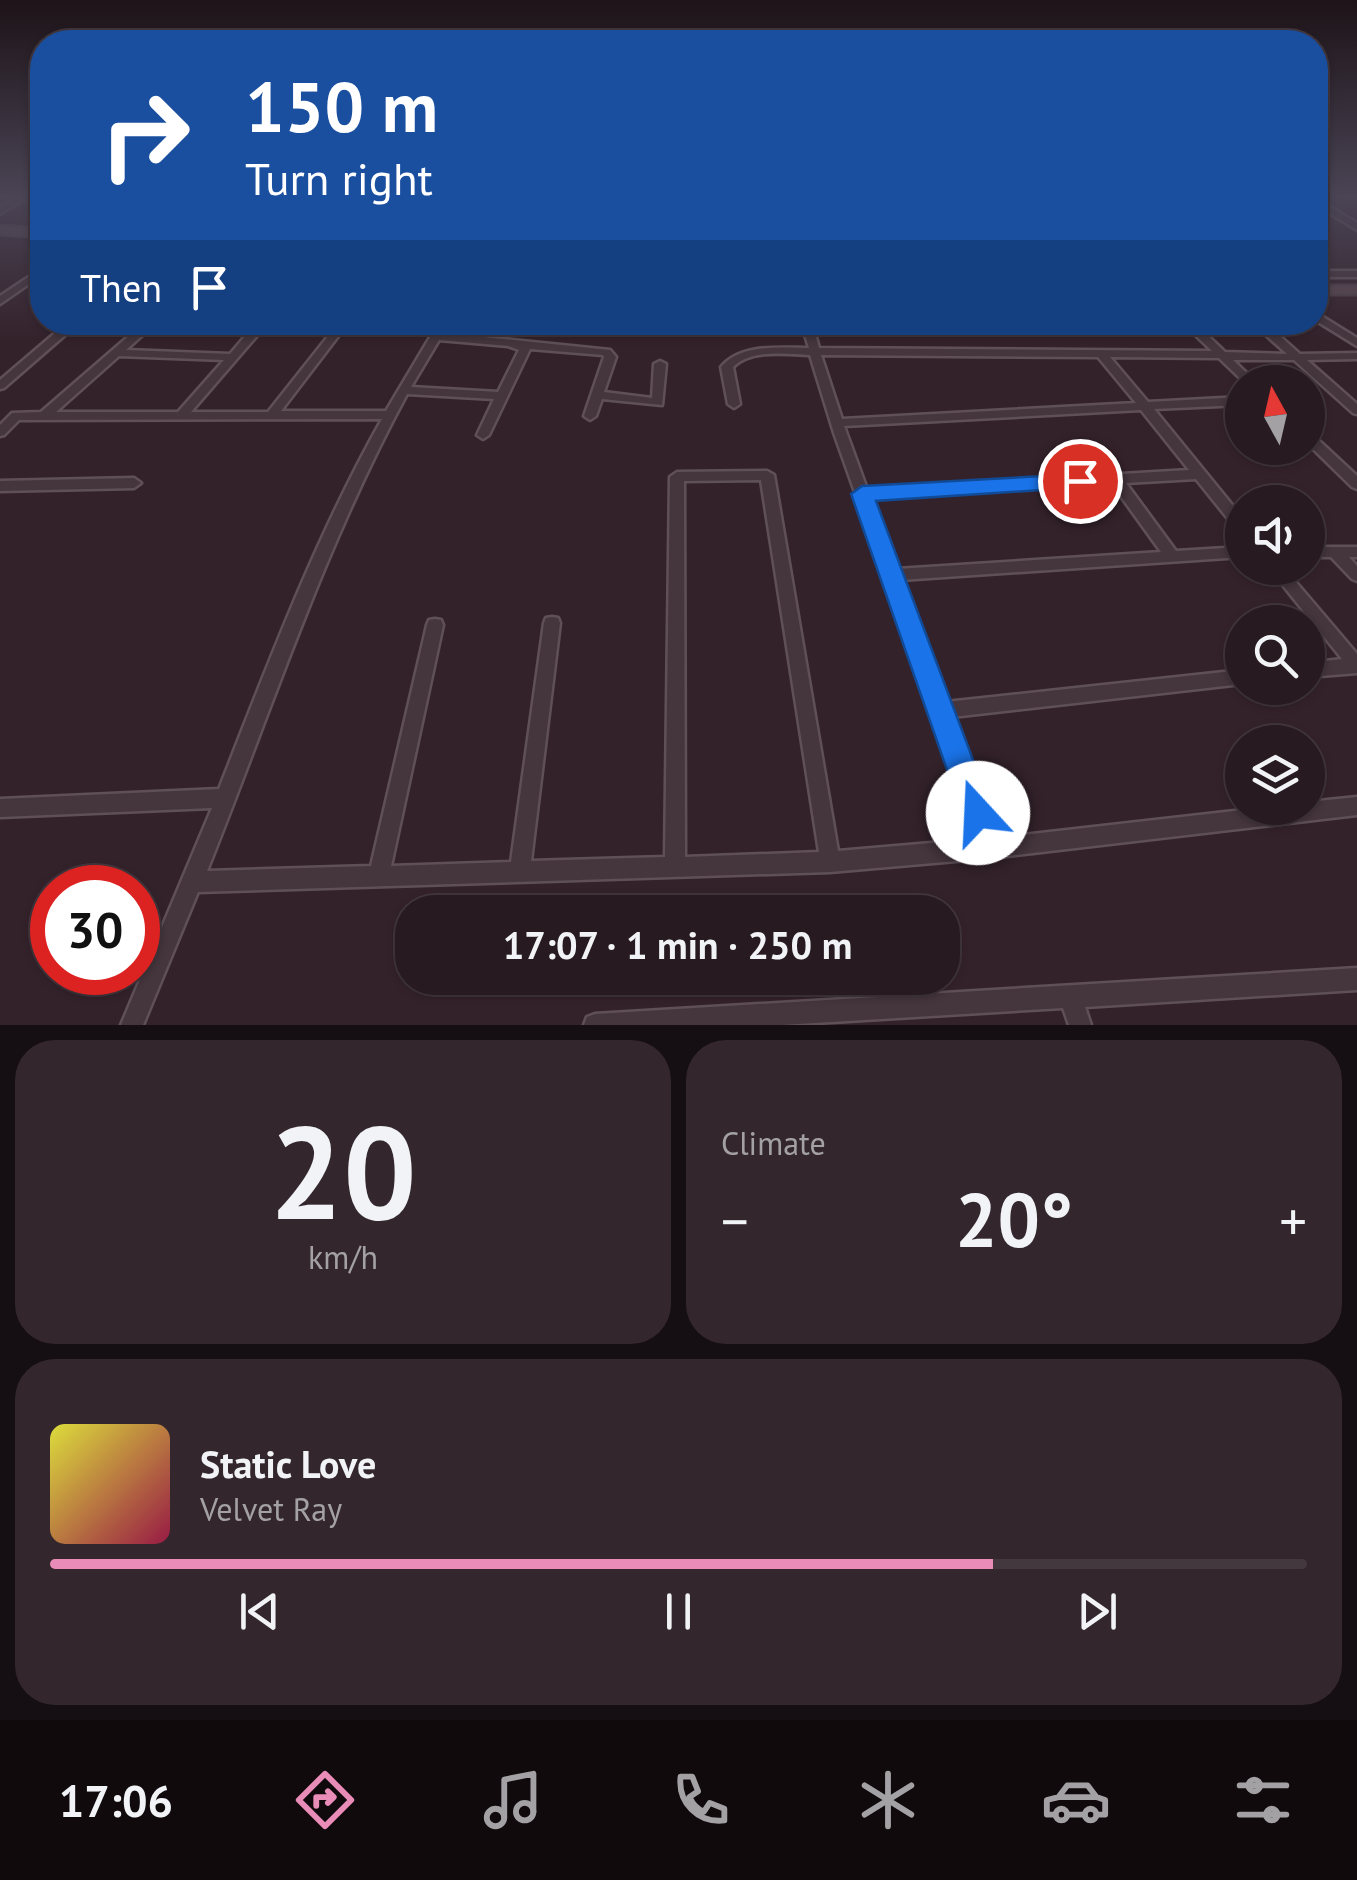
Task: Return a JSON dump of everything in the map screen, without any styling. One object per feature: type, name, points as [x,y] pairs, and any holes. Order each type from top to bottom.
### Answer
[{"type":"main road","points":[[1328,290],[1357,290]]},
{"type":"street","points":[[1328,274],[1357,274]]},
{"type":"street","points":[[0,302],[30,280]]},
{"type":"street","points":[[1328,323],[1353,339]]},
{"type":"street","points":[[0,386],[59,335]]},
{"type":"street","points":[[42,417],[138,335]]},
{"type":"street","points":[[183,414],[252,335]]},
{"type":"street","points":[[272,414],[334,335]]},
{"type":"street","points":[[132,1025],[295,613],[366,457],[437,335]]},
{"type":"street","points":[[467,335],[520,345],[606,352],[610,357],[590,416]]},
{"type":"street","points":[[809,335],[836,423],[991,848]]},
{"type":"street","points":[[1166,335],[1183,355]]},
{"type":"street","points":[[1201,335],[1232,365]]},
{"type":"street","points":[[1272,335],[1357,410]]},
{"type":"street","points":[[484,435],[526,354],[520,345]]},
{"type":"street","points":[[734,404],[728,367],[734,359],[766,351],[1357,356]]},
{"type":"street","points":[[119,352],[233,357]]},
{"type":"street","points":[[1102,354],[1225,505]]},
{"type":"street","points":[[597,395],[658,402],[660,364]]},
{"type":"street","points":[[404,390],[502,396]]},
{"type":"street","points":[[836,423],[1225,402]]},
{"type":"street","points":[[0,432],[16,416],[390,415]]},
{"type":"street","points":[[1325,453],[1357,484]]},
{"type":"street","points":[[862,494],[1200,474]]},
{"type":"street","points":[[675,868],[677,476],[767,475],[830,862]]},
{"type":"street","points":[[1116,479],[1173,556]]},
{"type":"street","points":[[0,486],[134,483]]},
{"type":"street","points":[[1325,553],[1357,552]]},
{"type":"street","points":[[891,576],[1225,553]]},
{"type":"street","points":[[1336,553],[1357,575]]},
{"type":"street","points":[[1290,585],[1356,665]]},
{"type":"street","points":[[520,872],[552,623]]},
{"type":"street","points":[[379,877],[435,626]]},
{"type":"street","points":[[1325,668],[1356,665]]},
{"type":"street","points":[[941,710],[1225,679]]},
{"type":"street","points":[[0,808],[225,798]]},
{"type":"street","points":[[191,882],[830,862],[991,848],[1357,806]]},
{"type":"street","points":[[595,1025],[812,1019],[1071,996],[1357,979]]},
{"type":"street","points":[[1071,996],[1080,1025]]},
{"type":"route","points":[[978,813],[862,494],[1080,481]]}]
